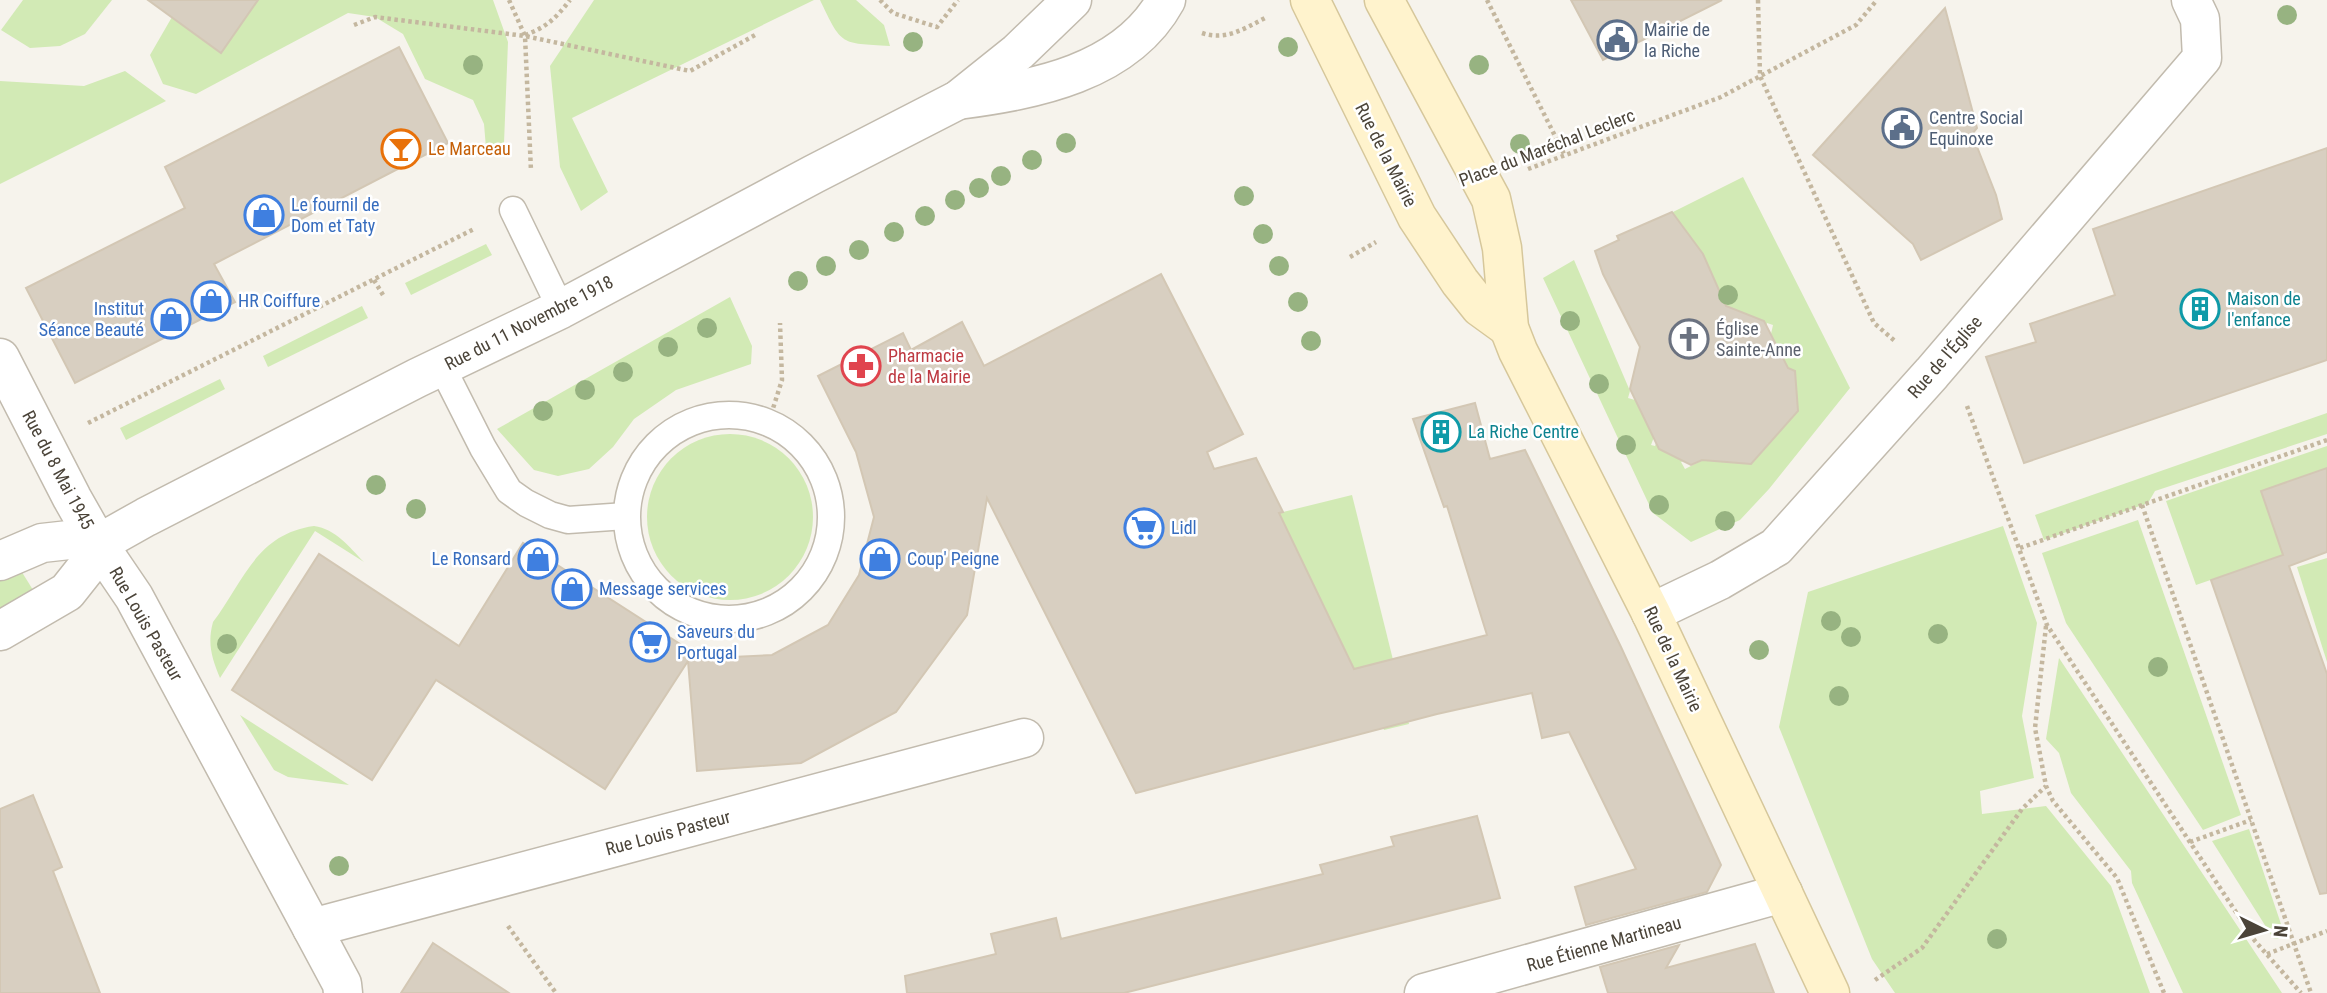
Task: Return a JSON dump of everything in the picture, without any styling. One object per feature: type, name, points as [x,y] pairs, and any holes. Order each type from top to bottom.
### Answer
[{"type":"street","name":"Rue du 11 Novembre 1918","points":[[98,544],[146,517],[561,309],[958,100],[1018,51],[1072,0]]},
{"type":"street","name":"Rue de la Mairie","points":[[1310,0],[1417,217],[1480,307],[1509,328]]},
{"type":"street","name":"Rue de la Mairie","points":[[1384,0],[1491,199],[1502,248],[1509,328],[1518,351],[1651,613],[1830,993]]},
{"type":"street","name":"Rue de l'Église","points":[[1651,613],[1720,580],[1776,547],[1931,373],[2202,58],[2200,19],[2190,0]]},
{"type":"street","name":"Rue du 11 Novembre 1918","points":[[958,100],[1009,94],[1051,82],[1100,62],[1123,50],[1143,32],[1163,5]]},
{"type":"street","name":"Rue du 8 Mai 1945","points":[[0,358],[98,544]]},
{"type":"street","points":[[0,561],[42,542],[69,540],[98,544],[86,568],[67,592],[0,631]]},
{"type":"street","name":"Rue Louis Pasteur","points":[[98,544],[134,597],[342,984],[342,993]]},
{"type":"street","name":"Rue Louis Pasteur","points":[[312,928],[1024,738]]},
{"type":"street","name":"Rue Étienne Martineau","points":[[1424,993],[1783,893]]},
{"type":"lane","points":[[513,210],[561,309]]},
{"type":"lane","points":[[442,367],[483,448],[509,491],[550,515],[568,520],[625,516]]},
{"type":"lane","points":[[737,413],[769,421],[798,440],[819,467],[830,499],[830,533],[820,565],[799,592],[770,611],[738,620],[704,617],[673,603],[648,580],[631,550],[625,516],[631,483],[647,454],[672,430],[703,417],[726,414],[737,413]]},
{"type":"path","points":[[44,444],[513,210],[526,198],[531,185],[525,36],[509,0]]},
{"type":"path","points":[[525,36],[554,21],[570,0]]},
{"type":"path","points":[[880,0],[893,13],[937,27],[958,0]]},
{"type":"path","points":[[1486,0],[1565,156]]},
{"type":"path","points":[[1759,0],[1760,76],[1874,323],[1965,400],[2047,625],[2255,941],[2301,993]]},
{"type":"path","name":"Place du Maréchal Leclerc","points":[[1483,183],[1565,156],[1721,97],[1856,25],[1877,0]]},
{"type":"path","points":[[1163,5],[1201,33],[1213,37],[1238,32],[1271,16]]},
{"type":"path","points":[[354,25],[376,17],[525,36],[690,71],[757,34]]},
{"type":"path","points":[[1350,257],[1417,217]]},
{"type":"path","points":[[374,280],[383,295]]},
{"type":"path","points":[[769,421],[782,380],[780,323]]},
{"type":"path","points":[[2020,548],[2327,440]]},
{"type":"path","points":[[2142,505],[2311,993]]},
{"type":"path","points":[[2047,625],[2035,728],[2046,786],[2053,801],[2117,878],[2164,993]]},
{"type":"path","points":[[1868,985],[1922,948],[2022,809],[2046,786]]},
{"type":"path","points":[[2190,842],[2252,820]]},
{"type":"path","points":[[500,915],[556,993]]},
{"type":"path","points":[[2267,954],[2327,931]]},
{"type":"green space","points":[[23,0],[112,0],[85,34],[60,46],[30,48],[1,30]]},
{"type":"green space","points":[[258,0],[493,0],[508,42],[504,143],[486,148],[484,124],[473,100],[425,79],[403,34],[375,17],[348,13],[196,94],[163,84],[150,55],[172,17],[221,53]]},
{"type":"green space","points":[[594,0],[814,0],[572,118],[608,192],[581,211],[560,167],[550,66]]},
{"type":"green space","points":[[820,0],[856,0],[884,25],[890,46],[861,44],[844,39],[833,26]]},
{"type":"green space","points":[[125,71],[166,101],[0,184],[0,81],[84,86]]},
{"type":"green space","points":[[1743,177],[1850,388],[1769,489],[1740,520],[1691,542],[1653,513],[1543,278],[1574,260],[1630,391],[1628,398],[1635,400],[1654,437],[1651,445],[1655,446],[1657,441],[1685,460],[1681,462],[1685,469],[1798,411],[1788,368],[1771,334],[1773,325],[1767,323],[1765,330],[1729,312],[1671,213]]},
{"type":"green space","points":[[486,244],[492,255],[411,295],[405,283]]},
{"type":"green space","points":[[730,297],[752,346],[751,364],[676,390],[634,419],[613,447],[589,469],[558,476],[534,470],[497,429]]},
{"type":"green space","points":[[362,306],[368,318],[268,367],[263,356]]},
{"type":"green space","points":[[220,379],[225,389],[126,440],[120,428]]},
{"type":"green space","points":[[2327,413],[2327,434],[2155,491],[2148,503],[2044,540],[2035,515]]},
{"type":"green space","points":[[730,434],[762,440],[789,458],[807,485],[813,517],[807,549],[789,576],[762,594],[730,600],[698,594],[671,576],[653,549],[647,517],[653,485],[671,458],[698,440]]},
{"type":"green space","points":[[2327,446],[2327,468],[2261,491],[2283,555],[2196,585],[2166,501]]},
{"type":"green space","points":[[1352,495],[1409,724],[1384,730],[1279,513]]},
{"type":"green space","points":[[2138,520],[2241,815],[2203,830],[2066,623],[2042,553]]},
{"type":"green space","points":[[314,526],[336,535],[364,562],[315,531],[220,678],[211,651],[213,622],[243,576],[265,549],[294,531]]},
{"type":"green space","points":[[2003,526],[2037,623],[2022,716],[2034,778],[1980,791],[1982,814],[2046,806],[2111,886],[2150,993],[1895,993],[1872,959],[1779,727],[1808,592]]},
{"type":"green space","points":[[2327,558],[2327,662],[2297,567]]},
{"type":"green space","points":[[20,569],[33,590],[0,614],[0,576]]},
{"type":"green space","points":[[2059,658],[2282,993],[2183,993],[2132,883],[2131,871],[2071,793],[2059,753],[2046,739]]},
{"type":"green space","points":[[240,715],[349,785],[288,777],[274,770]]},
{"type":"green space","points":[[2249,829],[2284,933],[2278,939],[2273,938],[2212,841]]},
{"type":"building","points":[[148,0],[258,0],[221,53]]},
{"type":"building","name":"Mairie de la Riche","points":[[1571,0],[1722,0],[1603,60]]},
{"type":"building","name":"Centre Social Equinoxe","points":[[1945,8],[1977,128],[1972,134],[1996,195],[2002,219],[1921,260],[1913,244],[1813,155]]},
{"type":"building","points":[[399,47],[448,143],[214,264],[235,302],[75,383],[26,288],[185,208],[165,167]]},
{"type":"building","name":"Maison de l'enfance","points":[[2327,148],[2327,360],[2024,463],[1986,357],[2036,342],[2030,324],[2115,295],[2093,229]]},
{"type":"building","name":"Église Sainte-Anne","points":[[1672,212],[1703,254],[1726,306],[1764,321],[1788,368],[1795,371],[1798,411],[1751,464],[1702,460],[1691,465],[1659,449],[1630,389],[1640,347],[1603,274],[1595,251],[1619,240],[1617,236]]},
{"type":"building","points":[[1161,274],[1243,434],[1207,452],[1214,469],[1256,458],[1283,512],[1279,513],[1354,669],[1487,635],[1447,506],[1444,507],[1413,419],[1475,403],[1490,459],[1525,450],[1621,647],[1721,865],[1707,892],[1586,925],[1575,887],[1636,869],[1569,732],[1542,738],[1532,693],[1437,714],[1136,793],[987,498],[967,615],[896,712],[801,763],[697,771],[688,661],[605,789],[436,680],[372,780],[232,690],[319,554],[459,646],[523,543],[694,653],[689,659],[772,655],[828,625],[859,575],[874,517],[856,452],[818,376],[903,333],[911,350],[962,322],[984,366]]},
{"type":"building","points":[[2327,468],[2327,552],[2289,566],[2327,674],[2327,893],[2320,894],[2211,580],[2283,555],[2261,491]]},
{"type":"building","points":[[33,795],[62,867],[53,871],[100,993],[0,993],[0,809]]},
{"type":"building","points":[[1477,816],[1500,898],[1124,993],[907,993],[905,976],[996,954],[991,934],[1056,918],[1061,939],[1323,874],[1320,865],[1394,846],[1391,837]]},
{"type":"building","points":[[433,943],[509,993],[401,993]]},
{"type":"building","points":[[1755,944],[1774,993],[1608,993],[1600,967],[1679,945],[1666,968]]},
{"type":"place","name":"Mairie de la Riche","points":[[1617,40]]},
{"type":"place","name":"Centre Social Equinoxe","points":[[1902,128]]},
{"type":"place","name":"Le Marceau","points":[[401,149]]},
{"type":"place","name":"Le fournil de Dom et Taty","points":[[264,215]]},
{"type":"place","name":"HR Coiffure","points":[[211,301]]},
{"type":"place","name":"Maison de l'enfance","points":[[2200,309]]},
{"type":"place","name":"Institut Séance Beauté","points":[[171,319]]},
{"type":"place","name":"Église Sainte-Anne","points":[[1689,339]]},
{"type":"place","name":"Pharmacie de la Mairie","points":[[861,366]]},
{"type":"place","name":"La Riche Centre","points":[[1441,432]]},
{"type":"place","name":"Lidl","points":[[1144,528]]},
{"type":"place","name":"Le Ronsard","points":[[538,559]]},
{"type":"place","name":"Coup' Peigne","points":[[880,559]]},
{"type":"place","name":"Message services","points":[[572,589]]},
{"type":"place","name":"Saveurs du Portugal","points":[[650,642]]}]
